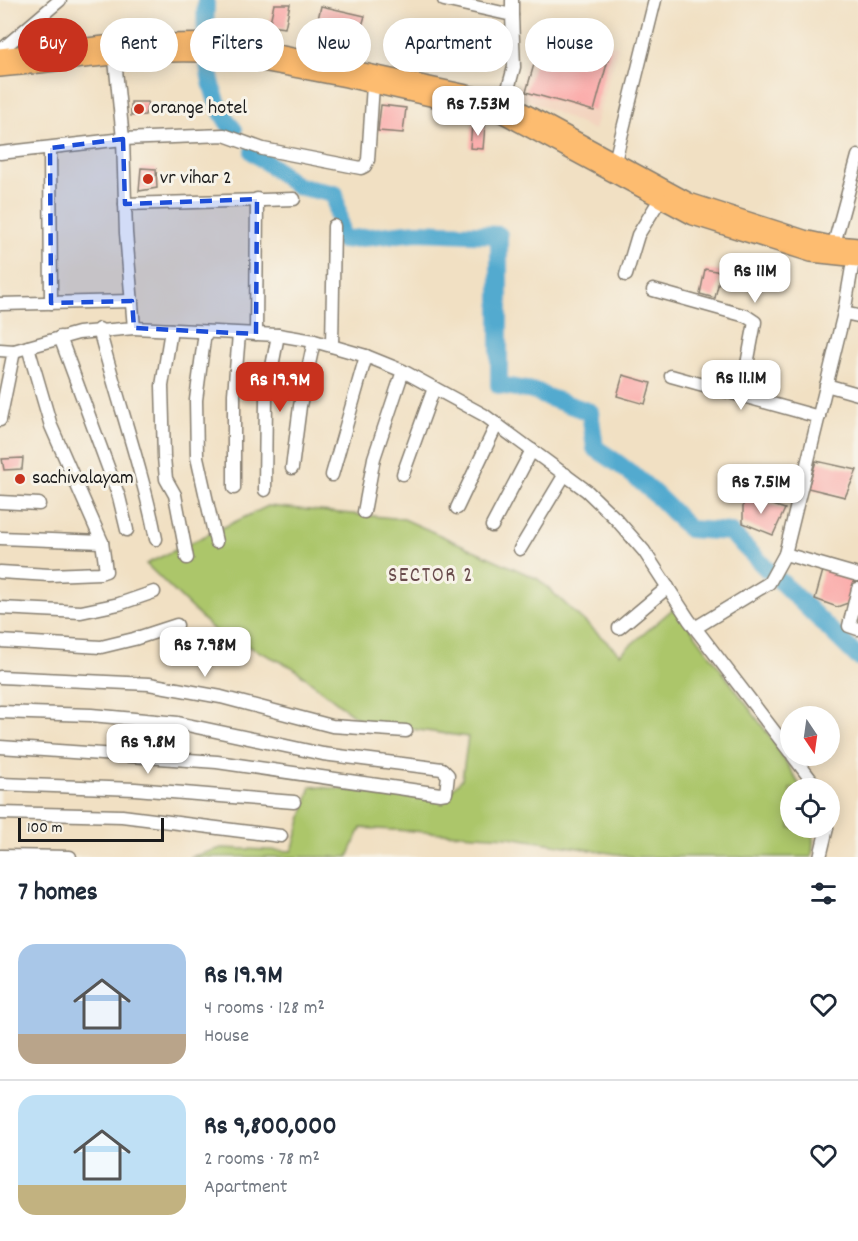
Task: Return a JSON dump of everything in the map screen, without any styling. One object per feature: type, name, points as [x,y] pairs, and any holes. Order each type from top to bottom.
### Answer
[{"type":"main road","points":[[0,53],[11,63],[100,51]]},
{"type":"main road","points":[[284,61],[503,107],[615,161],[672,193],[707,208],[856,252]]},
{"type":"main road","points":[[284,63],[373,85],[503,107],[659,201],[693,217],[787,248],[832,258],[856,252]]},
{"type":"street","points":[[39,18],[60,0]]},
{"type":"street","points":[[444,0],[512,15]]},
{"type":"street","points":[[503,107],[513,67],[512,0]]},
{"type":"street","points":[[615,161],[655,0]]},
{"type":"street","points":[[0,53],[18,36]]},
{"type":"street","points":[[11,63],[18,46]]},
{"type":"street","points":[[116,72],[123,139],[134,328]]},
{"type":"street","points":[[0,153],[123,139],[224,135],[263,150],[361,168],[366,166],[368,160],[373,85]]},
{"type":"street","points":[[50,148],[51,303]]},
{"type":"street","points":[[834,244],[858,156]]},
{"type":"street","points":[[256,334],[257,199]]},
{"type":"street","points":[[125,204],[294,199]]},
{"type":"street","points":[[626,275],[638,235],[659,201]]},
{"type":"street","points":[[332,346],[334,226]]},
{"type":"street","points":[[695,628],[770,583],[785,554],[844,313],[856,252]]},
{"type":"street","points":[[653,290],[746,316],[754,322],[741,396]]},
{"type":"street","points":[[0,304],[132,301]]},
{"type":"street","points":[[844,313],[858,316]]},
{"type":"street","points":[[0,350],[14,351],[60,337],[99,329],[134,328],[278,335],[332,346],[404,371],[497,424],[587,491],[645,551],[695,628],[780,739]]},
{"type":"street","points":[[99,329],[117,399],[144,483],[156,539]]},
{"type":"street","points":[[171,330],[162,386],[164,457],[166,479],[175,495],[187,558]]},
{"type":"street","points":[[205,332],[196,400],[197,457],[216,542]]},
{"type":"street","points":[[234,488],[234,394],[239,334]]},
{"type":"street","points":[[264,490],[266,398],[278,335]]},
{"type":"street","points":[[60,337],[119,498],[127,530]]},
{"type":"street","points":[[292,468],[300,406],[314,341]]},
{"type":"street","points":[[0,572],[49,575],[104,573],[108,566],[102,542],[51,426],[28,347]]},
{"type":"street","points":[[0,420],[14,351]]},
{"type":"street","points":[[333,475],[366,356]]},
{"type":"street","points":[[364,512],[371,468],[404,371]]},
{"type":"street","points":[[671,376],[819,417]]},
{"type":"street","points":[[826,385],[858,394]]},
{"type":"street","points":[[403,474],[434,388]]},
{"type":"street","points":[[457,508],[497,424]]},
{"type":"street","points":[[492,526],[532,450]]},
{"type":"street","points":[[520,549],[565,474]]},
{"type":"street","points":[[0,502],[39,504]]},
{"type":"street","points":[[0,538],[102,542]]},
{"type":"street","points":[[785,554],[858,575]]},
{"type":"street","points":[[619,628],[668,586]]},
{"type":"street","points":[[858,589],[849,626],[858,629]]},
{"type":"street","points":[[0,608],[81,612],[119,604],[154,592]]},
{"type":"street","points":[[0,642],[101,646],[134,639],[177,625]]},
{"type":"street","points":[[0,677],[148,684],[221,697],[332,726],[405,731]]},
{"type":"street","points":[[0,712],[178,723],[323,754],[442,769],[448,775],[446,793],[440,794],[217,762],[0,747]]},
{"type":"street","points":[[0,784],[135,789],[294,802]]},
{"type":"street","points":[[0,813],[122,816],[281,836]]},
{"type":"street","points":[[820,857],[825,838]]},
{"type":"street","points":[[0,856],[70,857]]},
{"type":"highlighted area","points":[[123,139],[125,204],[257,199],[256,334],[134,328],[132,301],[51,303],[50,148]]},
{"type":"shaded area","points":[[614,45],[618,46],[614,60]]},
{"type":"shaded area","points":[[525,66],[525,72],[611,72],[594,130],[517,95]]},
{"type":"green space","points":[[268,506],[404,519],[538,579],[620,654],[675,607],[774,742],[780,752],[780,766],[788,766],[795,778],[780,778],[780,838],[813,838],[812,857],[635,857],[509,837],[361,828],[348,857],[190,857],[222,848],[292,851],[311,786],[442,800],[462,779],[468,737],[362,722],[292,667],[215,631],[146,564]]},
{"type":"building","points":[[274,4],[290,4],[285,28],[284,18],[271,18]]},
{"type":"building","points":[[321,6],[365,16],[364,18],[318,18]]},
{"type":"building","points":[[532,72],[605,72],[594,111],[526,92]]},
{"type":"building","name":"orange hotel","points":[[131,102],[148,102],[145,115],[131,116]]},
{"type":"building","points":[[381,105],[406,108],[403,133],[378,131]]},
{"type":"building","points":[[472,125],[485,126],[483,149],[470,148]]},
{"type":"building","name":"vr vihar 2","points":[[141,168],[156,169],[157,188],[139,191]]},
{"type":"building","points":[[705,269],[721,272],[715,298],[700,294]]},
{"type":"building","points":[[623,375],[651,383],[645,404],[617,396]]},
{"type":"building","points":[[23,458],[22,469],[4,470],[2,459]]},
{"type":"building","points":[[816,461],[857,470],[845,497],[808,488]]},
{"type":"building","points":[[743,495],[785,509],[773,535],[743,523]]},
{"type":"building","points":[[824,567],[855,576],[848,603],[837,607],[815,599]]},
{"type":"waterway","points":[[206,0],[207,51],[212,86],[218,103],[234,130]]},
{"type":"waterway","points":[[253,152],[297,186],[335,194],[342,240],[417,232],[499,235],[499,385],[538,392],[590,412],[595,448],[645,485],[689,529],[730,532],[768,570]]},
{"type":"waterway","points":[[780,581],[858,657]]},
{"type":"place","name":"orange hotel","points":[[139,109]]},
{"type":"place","name":"vr vihar 2","points":[[148,179]]},
{"type":"place","name":"sachivalayam","points":[[20,479]]},
{"type":"district","name":"SECTOR 2","points":[[431,577]]}]
